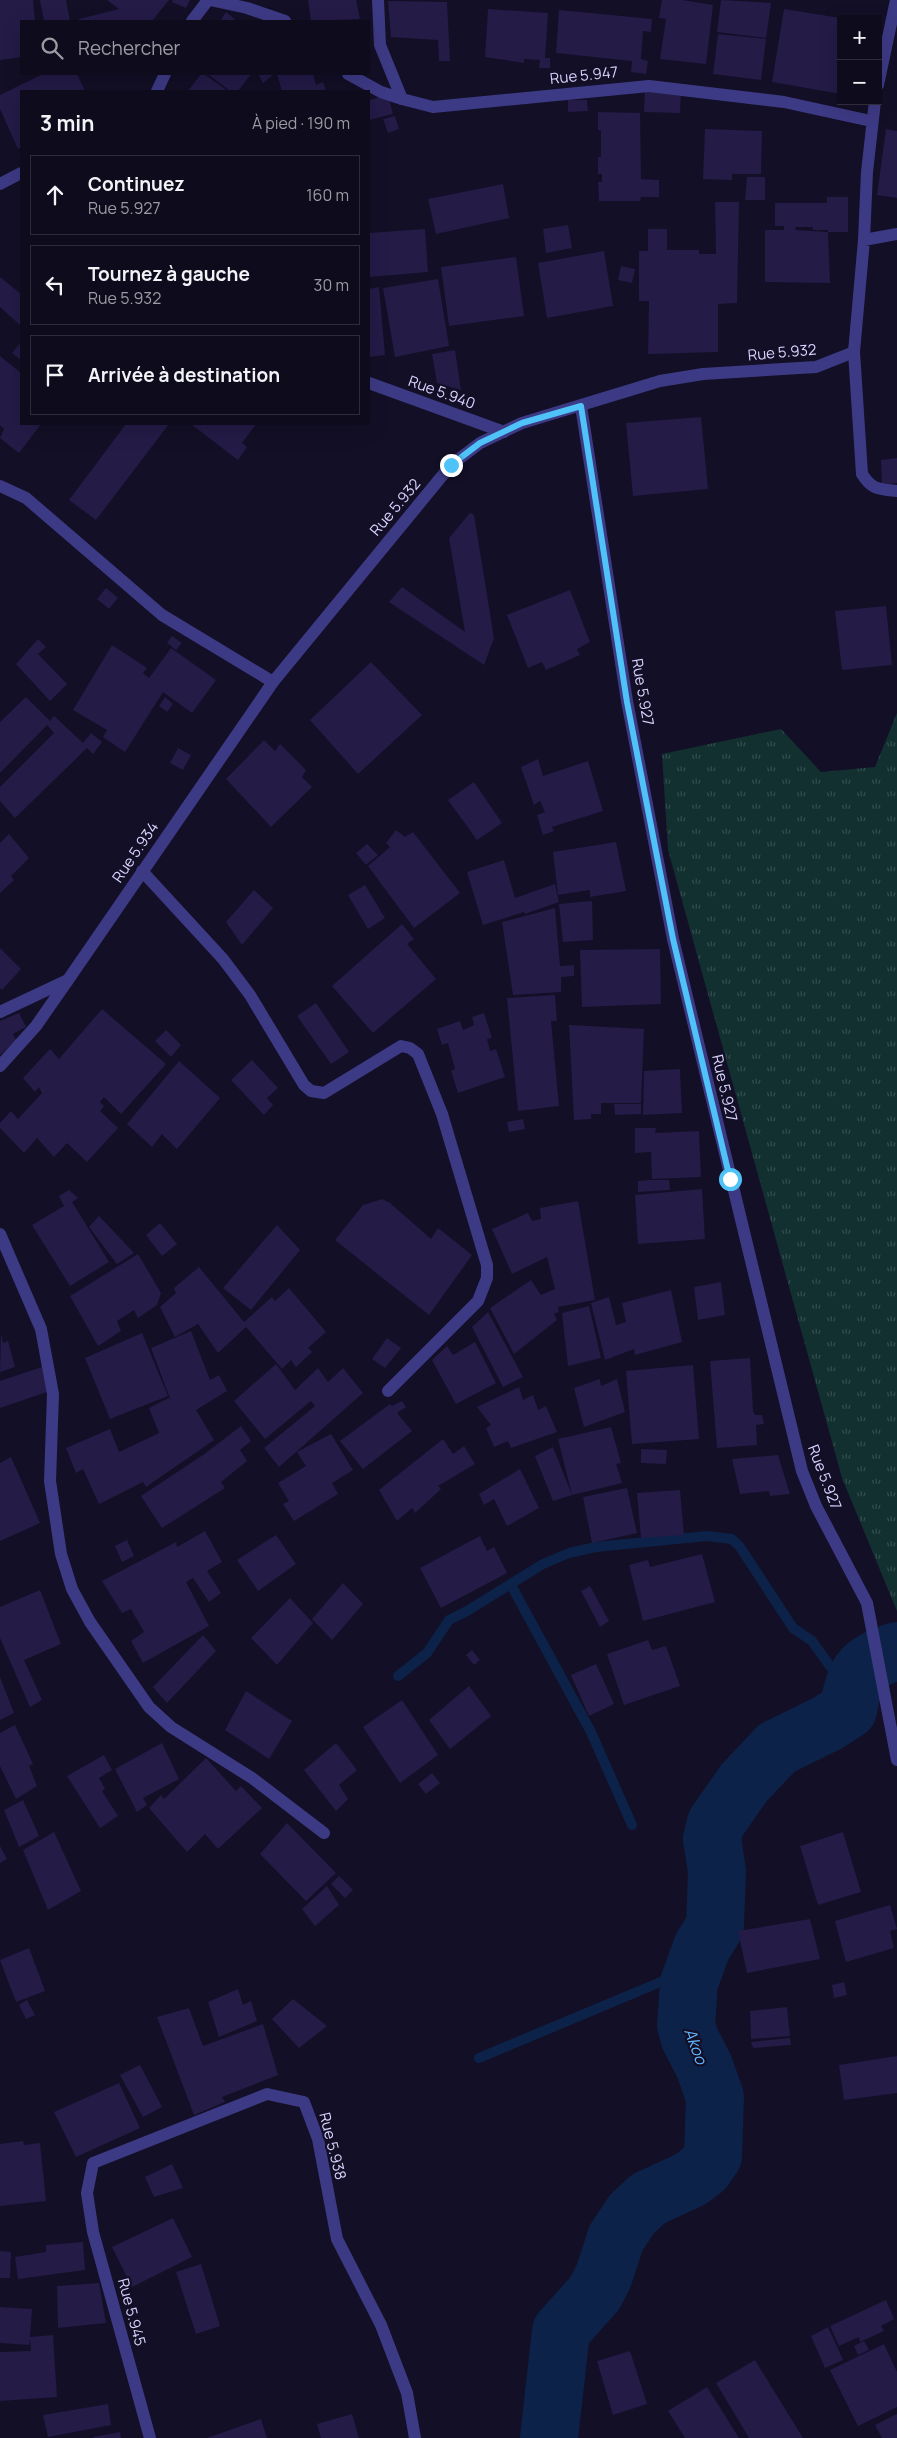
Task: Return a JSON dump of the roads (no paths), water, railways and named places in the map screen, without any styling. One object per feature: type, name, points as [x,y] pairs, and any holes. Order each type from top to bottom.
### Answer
[{"type":"street","points":[[193,20],[209,0],[247,8],[282,20]]},
{"type":"street","points":[[378,0],[380,45],[402,99]]},
{"type":"street","points":[[882,66],[896,0]]},
{"type":"street","points":[[157,90],[165,75]]},
{"type":"street","name":"Rue 5.947","points":[[350,75],[381,92],[433,107],[649,86],[784,102],[871,121]]},
{"type":"street","points":[[874,105],[871,121],[864,240],[854,352],[862,474],[869,485],[880,489],[897,491]]},
{"type":"street","points":[[0,184],[20,174]]},
{"type":"street","points":[[864,240],[897,234]]},
{"type":"street","name":"Rue 5.932","points":[[274,682],[451,465],[480,443],[522,423],[660,381],[704,374],[816,368],[854,352]]},
{"type":"street","name":"Rue 5.940","points":[[370,383],[504,432]]},
{"type":"street","name":"Rue 5.927","points":[[581,406],[629,711],[673,939],[802,1471],[816,1506],[867,1603],[897,1760]]},
{"type":"street","points":[[0,486],[26,498],[162,615],[274,682]]},
{"type":"street","name":"Rue 5.934","points":[[0,1066],[36,1026],[274,682]]},
{"type":"street","points":[[142,871],[224,959],[250,995],[304,1085],[311,1091],[324,1093],[401,1046],[410,1048],[418,1054],[442,1114],[487,1265],[487,1278],[478,1301],[388,1390]]},
{"type":"street","points":[[0,1012],[68,980]]},
{"type":"street","points":[[0,1234],[41,1329],[53,1394],[50,1481],[61,1554],[72,1589],[90,1622],[148,1706],[165,1722],[282,1799],[324,1833]]},
{"type":"street","name":"Rue 5.938","points":[[87,2194],[93,2163],[266,2094],[304,2102],[318,2140],[337,2239],[381,2325],[407,2393],[415,2438]]},
{"type":"street","name":"Rue 5.945","points":[[87,2194],[93,2232],[150,2438]]},
{"type":"waterway","points":[[398,1676],[427,1653],[449,1620],[543,1564],[569,1553],[596,1547],[707,1536],[732,1539],[740,1547],[793,1628],[812,1641],[840,1680],[847,1686],[853,1685]]},
{"type":"waterway","points":[[511,1585],[591,1732],[632,1825]]},
{"type":"waterway","name":"Akoo","points":[[549,2438],[561,2331],[595,2293],[604,2275],[616,2238],[632,2214],[648,2199],[691,2179],[704,2169],[713,2156],[715,2097],[704,2066],[690,2039],[686,2025],[689,1983],[702,1947],[715,1926],[717,1871],[712,1839],[716,1823],[744,1783],[777,1748],[828,1723],[848,1710],[854,1686],[861,1671],[874,1660],[897,1651]]},
{"type":"waterway","points":[[479,2058],[694,1968]]}]
